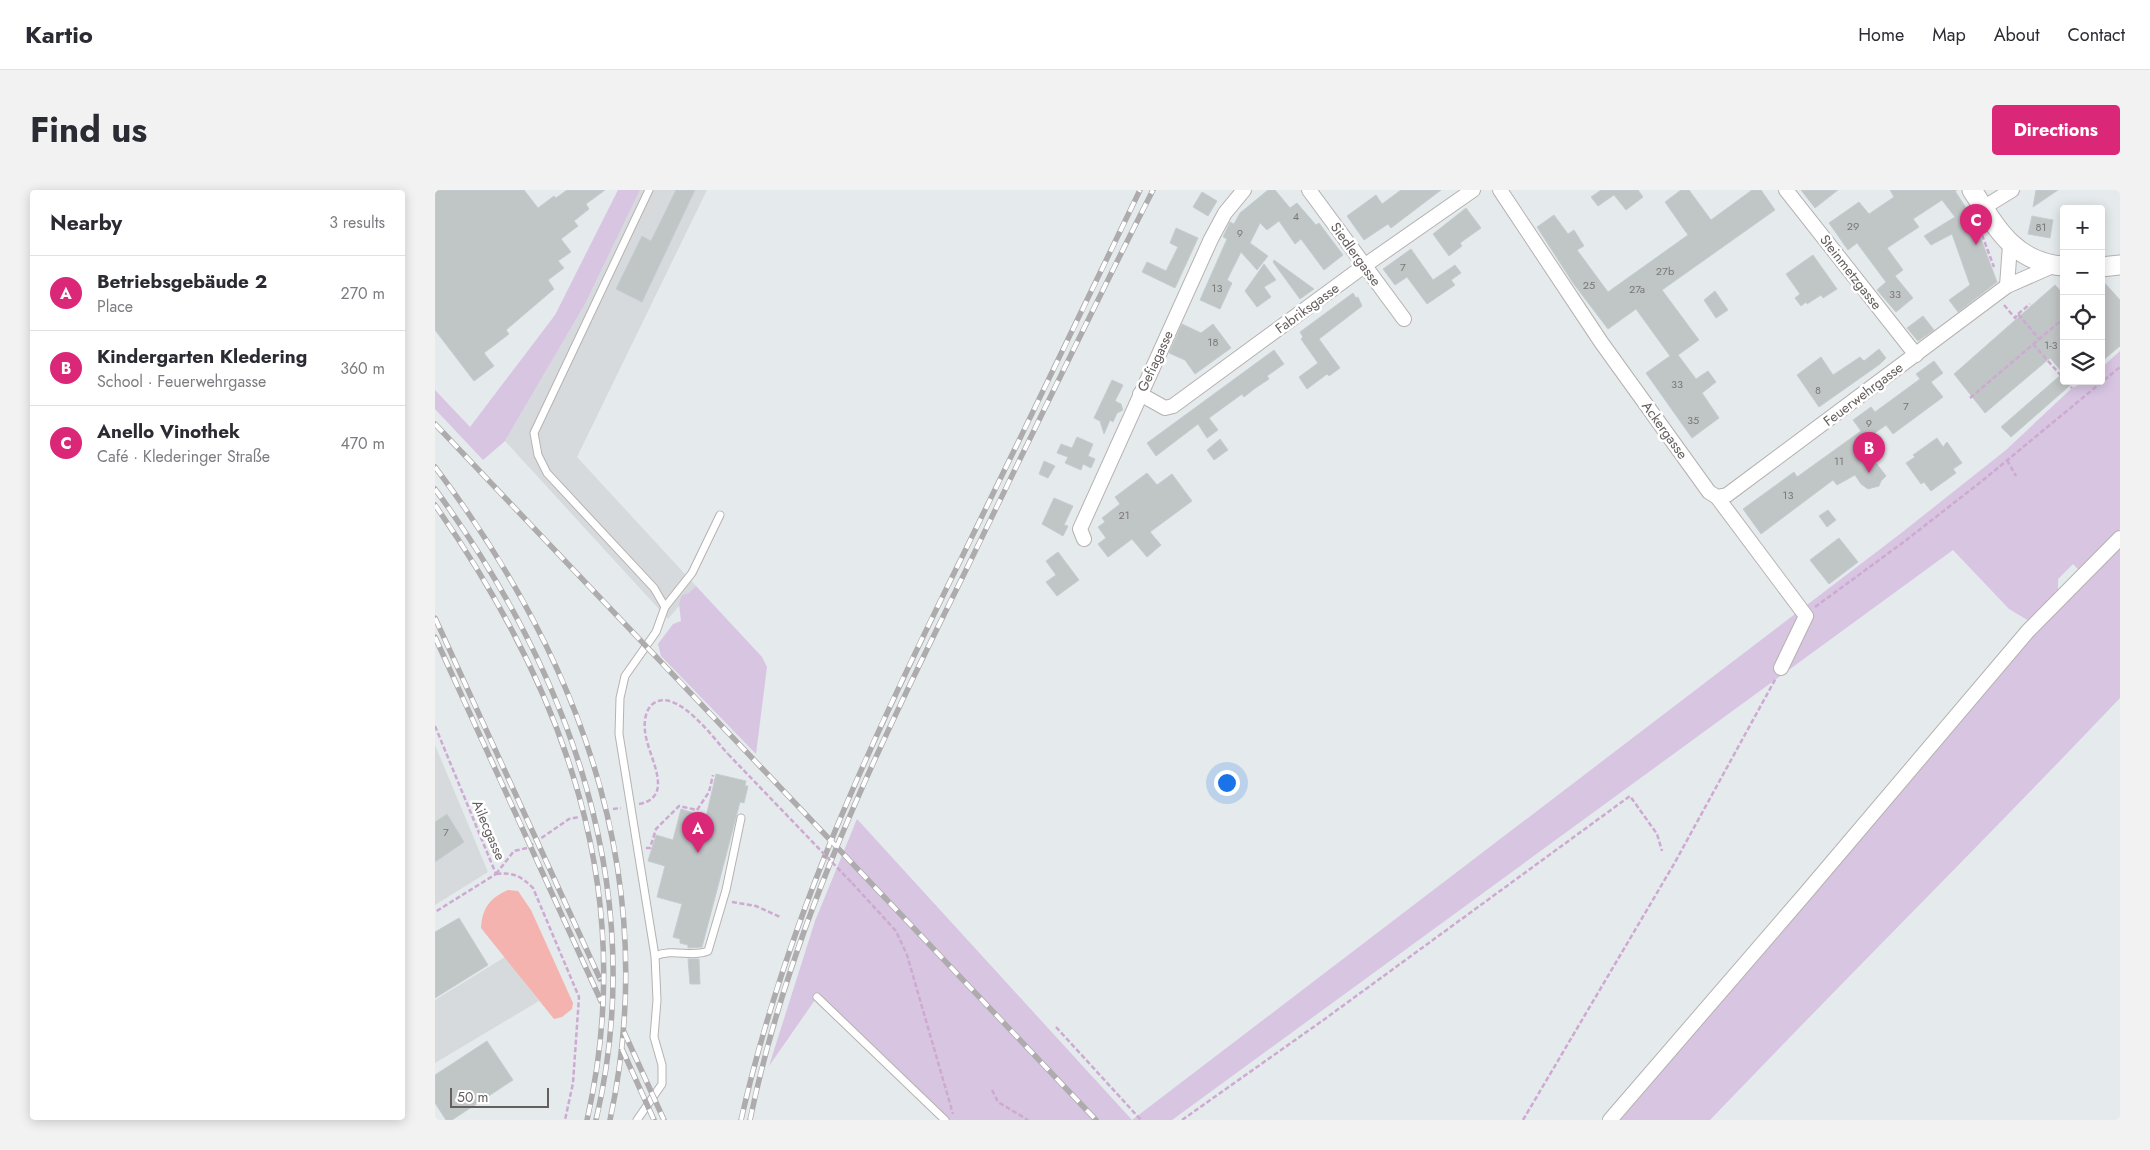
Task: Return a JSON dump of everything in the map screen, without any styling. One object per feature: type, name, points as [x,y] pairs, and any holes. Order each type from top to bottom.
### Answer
[{"type":"main road","points":[[1972,190],[2010,245],[2031,258],[2059,265]]},
{"type":"main road","points":[[2105,267],[2120,265]]},
{"type":"street","name":"Gefiagasse","points":[[1083,539],[1080,529],[1211,239],[1225,213],[1244,190]]},
{"type":"street","name":"Siedlergasse","points":[[1309,190],[1403,319]]},
{"type":"street","name":"Fabriksgasse","points":[[1140,394],[1165,408],[1173,406],[1364,266],[1473,190]]},
{"type":"street","name":"Ackergasse","points":[[1500,190],[1601,342],[1709,492],[1717,496],[1804,614]]},
{"type":"street","name":"Steinmetzgasse","points":[[1786,190],[1916,355]]},
{"type":"street","points":[[1983,208],[2012,190]]},
{"type":"street","points":[[2008,293],[2010,245]]},
{"type":"street","name":"Feuerwehrgasse","points":[[1717,496],[1727,495],[1916,355],[2008,293],[2059,265]]},
{"type":"street","points":[[1610,1120],[2028,631],[2120,538]]},
{"type":"street","points":[[1781,668],[1806,616],[1804,614]]},
{"type":"lane","points":[[649,190],[534,433],[538,455],[547,473],[654,588],[665,607]]},
{"type":"lane","points":[[637,1120],[662,1084],[662,1065],[654,1037],[657,1000],[655,956],[619,734],[620,698],[625,676],[656,632],[665,607],[692,573],[720,515]]},
{"type":"lane","points":[[655,956],[664,952],[681,951],[699,954],[708,951],[723,901],[741,818]]},
{"type":"lane","points":[[817,997],[945,1120]]},
{"type":"path","points":[[1979,229],[1998,278],[2008,293],[2003,304],[2015,318],[2029,304]]},
{"type":"path","points":[[2018,314],[2039,340]]},
{"type":"path","points":[[1970,398],[2060,322]]},
{"type":"path","points":[[2033,343],[2060,374]]},
{"type":"path","points":[[1804,614],[1905,541],[2120,367]]},
{"type":"path","points":[[2007,460],[2016,476]]},
{"type":"path","points":[[1523,1120],[1679,856],[1781,668]]},
{"type":"path","points":[[632,805],[644,803],[656,795],[658,783],[647,744],[645,718],[654,703],[663,700],[679,704],[896,931],[907,955],[954,1120]]},
{"type":"path","name":"Ailecgasse","points":[[435,726],[496,874],[435,912]]},
{"type":"path","points":[[637,847],[650,848],[656,829],[679,806],[697,810],[709,792],[713,775]]},
{"type":"path","points":[[1182,1120],[1322,1021],[1630,796],[1657,834],[1662,851]]},
{"type":"path","points":[[613,810],[620,808]]},
{"type":"path","points":[[496,874],[515,851],[527,848],[569,820],[579,817]]},
{"type":"path","points":[[496,874],[509,872],[522,877],[533,888],[579,997],[573,1083],[565,1120]]},
{"type":"path","points":[[723,901],[756,906],[780,917]]},
{"type":"path","points":[[1056,1027],[1141,1120]]},
{"type":"path","points":[[992,1090],[998,1102],[1028,1120]]},
{"type":"shaded area","points":[[618,190],[640,190],[585,304],[505,441],[483,460],[435,409],[435,390],[470,427],[555,315]]},
{"type":"shaded area","points":[[640,190],[707,190],[577,457],[696,586],[668,619],[505,441],[585,304]]},
{"type":"shaded area","points":[[2120,351],[2120,529],[2079,570],[2073,564],[2058,579],[2058,592],[2029,621],[2009,609],[1953,550],[1172,1120],[1132,1120],[1900,534],[2006,450],[2072,388],[2078,385],[2105,385],[2105,364]]},
{"type":"shaded area","points":[[2120,546],[2120,698],[1710,1120],[1610,1120],[1978,690]]},
{"type":"shaded area","points":[[696,586],[762,657],[767,667],[756,754],[661,656],[658,644],[673,624],[681,621],[679,604],[682,595],[689,593]]},
{"type":"shaded area","points":[[435,745],[488,872],[435,905]]},
{"type":"shaded area","points":[[857,819],[1132,1120],[945,1120],[817,997],[769,1066],[815,921]]},
{"type":"shaded area","points":[[508,890],[518,891],[531,910],[573,1003],[572,1009],[562,1017],[554,1019],[481,928],[483,915],[488,904],[496,896]]},
{"type":"shaded area","points":[[505,957],[539,1001],[435,1063],[435,1000]]},
{"type":"building","points":[[435,190],[524,190],[538,208],[554,196],[556,198],[567,190],[605,190],[586,204],[589,209],[574,221],[578,226],[561,239],[571,252],[558,261],[564,268],[548,280],[554,289],[506,330],[509,334],[484,353],[494,366],[474,381],[435,330]]},
{"type":"building","points":[[676,190],[695,190],[642,302],[616,289],[642,236],[651,241]]},
{"type":"building","points":[[1268,190],[1275,190],[1290,208],[1297,203],[1316,225],[1319,223],[1343,255],[1324,270],[1301,239],[1295,244],[1279,221],[1267,230],[1260,223],[1250,243],[1268,256],[1257,270],[1241,252],[1227,280],[1232,283],[1220,309],[1200,300],[1227,239],[1223,237],[1230,222],[1234,224],[1240,213]]},
{"type":"building","points":[[1401,190],[1441,190],[1391,228],[1388,224],[1364,240],[1347,216],[1376,195],[1382,204]]},
{"type":"building","points":[[1601,190],[1638,190],[1643,197],[1626,210],[1614,195],[1598,206],[1591,197]]},
{"type":"building","points":[[1681,190],[1689,190],[1711,220],[1752,190],[1761,190],[1775,210],[1662,290],[1699,340],[1678,355],[1696,379],[1708,371],[1716,382],[1702,393],[1719,418],[1692,438],[1646,373],[1670,356],[1636,309],[1608,329],[1573,283],[1537,227],[1554,215],[1568,234],[1574,230],[1584,246],[1577,250],[1608,292],[1688,235],[1665,202]]},
{"type":"building","points":[[1801,190],[1838,190],[1815,208]]},
{"type":"building","points":[[1890,190],[1957,190],[1955,191],[1974,220],[1997,282],[1958,312],[1949,300],[1970,285],[1952,234],[1931,245],[1924,236],[1955,217],[1942,200],[1913,219],[1919,227],[1887,248],[1903,270],[1895,276],[1913,298],[1896,312],[1877,290],[1886,282],[1857,243],[1848,250],[1829,223],[1859,202],[1869,214],[1894,197]]},
{"type":"building","points":[[2036,190],[2058,190],[2033,207]]},
{"type":"building","points":[[1202,192],[1217,201],[1208,216],[1193,207]]},
{"type":"building","points":[[1466,208],[1481,228],[1460,243],[1462,246],[1449,256],[1433,234]]},
{"type":"building","points":[[2032,216],[2053,220],[2050,238],[2028,234]]},
{"type":"building","points":[[1176,228],[1198,238],[1175,288],[1142,272],[1147,262],[1166,271],[1178,247],[1170,243]]},
{"type":"building","points":[[1411,249],[1433,280],[1455,265],[1461,273],[1451,280],[1455,285],[1427,304],[1407,277],[1395,285],[1383,269]]},
{"type":"building","points":[[1813,255],[1837,289],[1823,298],[1821,295],[1801,306],[1795,298],[1800,294],[1786,274]]},
{"type":"building","points":[[1274,260],[1314,289],[1300,299],[1273,262]]},
{"type":"building","points":[[1264,264],[1276,280],[1264,287],[1271,297],[1257,307],[1245,291]]},
{"type":"building","points":[[2105,283],[2120,300],[2120,346],[2105,359]]},
{"type":"building","points":[[2055,285],[2060,291],[2060,370],[2050,358],[1985,413],[1954,374]]},
{"type":"building","points":[[1715,291],[1728,310],[1716,318],[1704,300]]},
{"type":"building","points":[[1353,293],[1356,298],[1358,297],[1362,306],[1319,339],[1340,368],[1329,376],[1327,374],[1307,389],[1299,377],[1318,363],[1301,339],[1303,337],[1300,332]]},
{"type":"building","points":[[1923,316],[1934,330],[1918,341],[1907,328]]},
{"type":"building","points":[[1182,324],[1201,333],[1213,324],[1231,348],[1195,374],[1185,360],[1169,353]]},
{"type":"building","points":[[1879,349],[1886,358],[1880,364],[1819,407],[1797,375],[1821,357],[1833,375],[1860,357],[1864,361]]},
{"type":"building","points":[[1274,350],[1284,364],[1267,376],[1269,379],[1244,397],[1242,394],[1209,418],[1218,430],[1207,438],[1198,424],[1156,456],[1147,443]]},
{"type":"building","points":[[1934,361],[1943,373],[1931,382],[1943,397],[1893,434],[1886,425],[1861,443],[1886,476],[1879,486],[1868,489],[1861,484],[1855,475],[1837,485],[1833,480],[1761,534],[1743,509],[1794,472],[1797,477],[1861,431],[1853,420],[1871,407],[1875,412],[1920,379],[1916,374]]},
{"type":"building","points":[[2060,376],[2060,385],[2070,385],[2011,437],[2001,427]]},
{"type":"building","points":[[1112,380],[1123,385],[1115,401],[1121,404],[1123,410],[1117,413],[1113,422],[1110,420],[1104,434],[1100,421],[1094,418]]},
{"type":"building","points":[[1077,437],[1093,444],[1088,456],[1095,459],[1091,468],[1083,464],[1081,470],[1065,463],[1068,457],[1057,453],[1061,444],[1072,448]]},
{"type":"building","points":[[1937,438],[1943,447],[1947,442],[1962,463],[1953,469],[1956,473],[1931,491],[1924,482],[1921,484],[1906,463],[1915,457],[1913,455]]},
{"type":"building","points":[[1220,439],[1228,450],[1214,460],[1207,450]]},
{"type":"building","points":[[1044,461],[1055,466],[1048,478],[1039,474]]},
{"type":"building","points":[[1147,473],[1157,485],[1172,474],[1192,501],[1150,532],[1161,545],[1147,557],[1132,539],[1108,557],[1098,544],[1106,538],[1098,527],[1105,522],[1102,518],[1120,504],[1115,497]]},
{"type":"building","points":[[1054,498],[1073,506],[1064,525],[1068,526],[1063,536],[1042,524]]},
{"type":"building","points":[[1828,510],[1836,520],[1827,527],[1819,516]]},
{"type":"building","points":[[1839,538],[1858,562],[1829,584],[1810,560]]},
{"type":"building","points":[[1058,552],[1079,580],[1057,596],[1046,582],[1056,575],[1046,561]]},
{"type":"building","points":[[716,774],[746,781],[745,786],[748,786],[744,803],[740,802],[702,947],[688,948],[688,945],[680,943],[680,939],[673,937],[682,904],[657,897],[665,866],[648,861],[656,835],[673,840],[681,809],[706,817]]},
{"type":"building","points":[[447,814],[464,842],[435,862],[435,822]]},
{"type":"building","points":[[459,918],[488,965],[435,998],[435,932]]},
{"type":"building","points":[[688,959],[699,959],[700,984],[690,984]]},
{"type":"building","points":[[487,1041],[513,1080],[452,1120],[446,1120],[435,1103],[435,1075]]},
{"type":"railway","points":[[741,1120],[760,1046],[782,974],[807,902],[864,763],[1140,190]]},
{"type":"railway","points":[[750,1120],[767,1048],[788,977],[840,838],[901,703],[1153,190]]},
{"type":"railway","points":[[435,424],[1096,1120]]},
{"type":"railway","points":[[435,467],[487,541],[531,616],[568,695],[597,775],[616,858],[625,943],[623,1030],[610,1120]]},
{"type":"railway","points":[[435,489],[483,560],[525,633],[560,709],[586,788],[604,868],[613,951],[610,1035],[596,1120]]},
{"type":"railway","points":[[435,505],[481,575],[521,648],[554,721],[579,797],[596,874],[603,954],[601,1036],[587,1120]]},
{"type":"railway","points":[[435,618],[600,979]]},
{"type":"railway","points":[[435,637],[601,1001]]},
{"type":"railway","points":[[624,1032],[664,1120]]},
{"type":"railway","points":[[622,1049],[654,1120]]},
{"type":"place","name":"Anello Vinothek","points":[[1976,245]]},
{"type":"place","name":"Kindergarten Kledering","points":[[1869,473]]},
{"type":"place","name":"Betriebsgebäude 2","points":[[698,853]]}]
